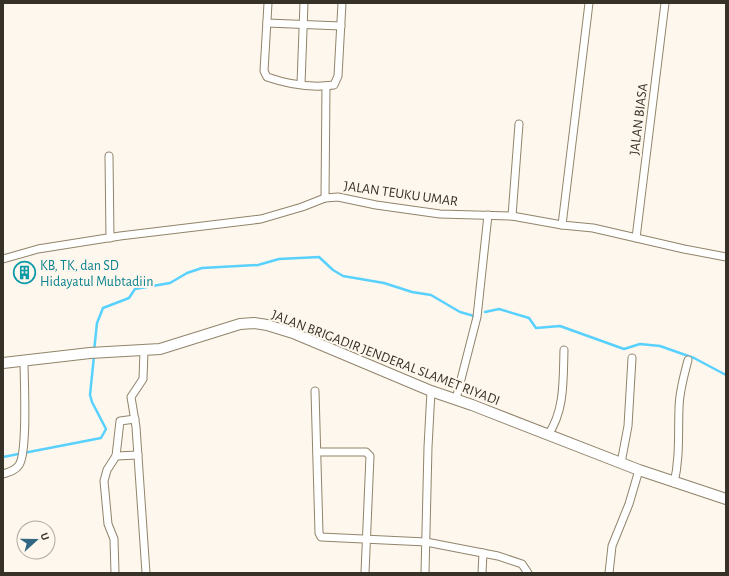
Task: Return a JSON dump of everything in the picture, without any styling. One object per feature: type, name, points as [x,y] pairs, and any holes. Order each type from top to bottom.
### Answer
[{"type":"main road","name":"JALAN BRIGADIR JENDERAL SLAMET RIYADI","points":[[3,363],[90,353],[144,351],[168,348],[230,326],[254,323],[293,333],[431,391],[456,399],[674,483],[726,499]]},
{"type":"street","points":[[268,3],[264,71],[267,78],[284,83],[326,86],[334,85],[338,76],[342,3]]},
{"type":"street","points":[[301,84],[304,3]]},
{"type":"street","points":[[562,225],[589,3]]},
{"type":"street","name":"JALAN BIASA","points":[[636,238],[665,3]]},
{"type":"street","points":[[267,23],[341,26]]},
{"type":"street","points":[[325,198],[326,86]]},
{"type":"street","points":[[512,216],[519,124]]},
{"type":"street","points":[[110,156],[110,238]]},
{"type":"street","name":"JALAN TEUKU UMAR","points":[[3,259],[38,249],[261,218],[302,207],[325,198],[347,198],[376,205],[440,214],[512,216],[562,225],[593,228],[684,250],[726,257]]},
{"type":"street","points":[[456,399],[477,317],[488,215]]},
{"type":"street","points":[[548,435],[556,423],[563,396],[564,350]]},
{"type":"street","points":[[144,351],[143,379],[131,397],[135,420],[138,455],[146,573]]},
{"type":"street","points":[[621,463],[628,426],[632,358]]},
{"type":"street","points":[[674,483],[679,464],[679,408],[682,385],[688,360]]},
{"type":"street","points":[[3,474],[15,469],[21,461],[25,407],[24,361]]},
{"type":"street","points":[[315,391],[319,533],[321,537],[426,542],[483,553],[522,564],[528,573]]},
{"type":"street","points":[[425,573],[431,391]]},
{"type":"street","points":[[115,573],[114,539],[108,524],[104,481],[107,470],[116,456],[120,421],[135,420]]},
{"type":"street","points":[[317,452],[366,452],[368,454],[365,573]]},
{"type":"street","points":[[116,456],[138,455]]},
{"type":"street","points":[[609,573],[612,546],[629,504],[639,470]]},
{"type":"street","points":[[482,573],[483,553]]},
{"type":"waterway","points":[[94,351],[97,323],[103,308],[129,298],[135,289],[170,283],[187,273],[202,268],[258,265],[279,259],[319,257],[333,270],[343,276],[384,283],[412,292],[431,295],[460,312],[474,316]]},
{"type":"waterway","points":[[485,312],[499,309],[529,318],[536,328],[560,326],[624,349],[640,344],[660,346],[694,358],[726,375]]},
{"type":"waterway","points":[[3,457],[101,438],[106,429],[90,395],[94,356]]},
{"type":"place","name":"KB, TK, dan SD Hidayatul Mubtadiin","points":[[24,273]]}]
